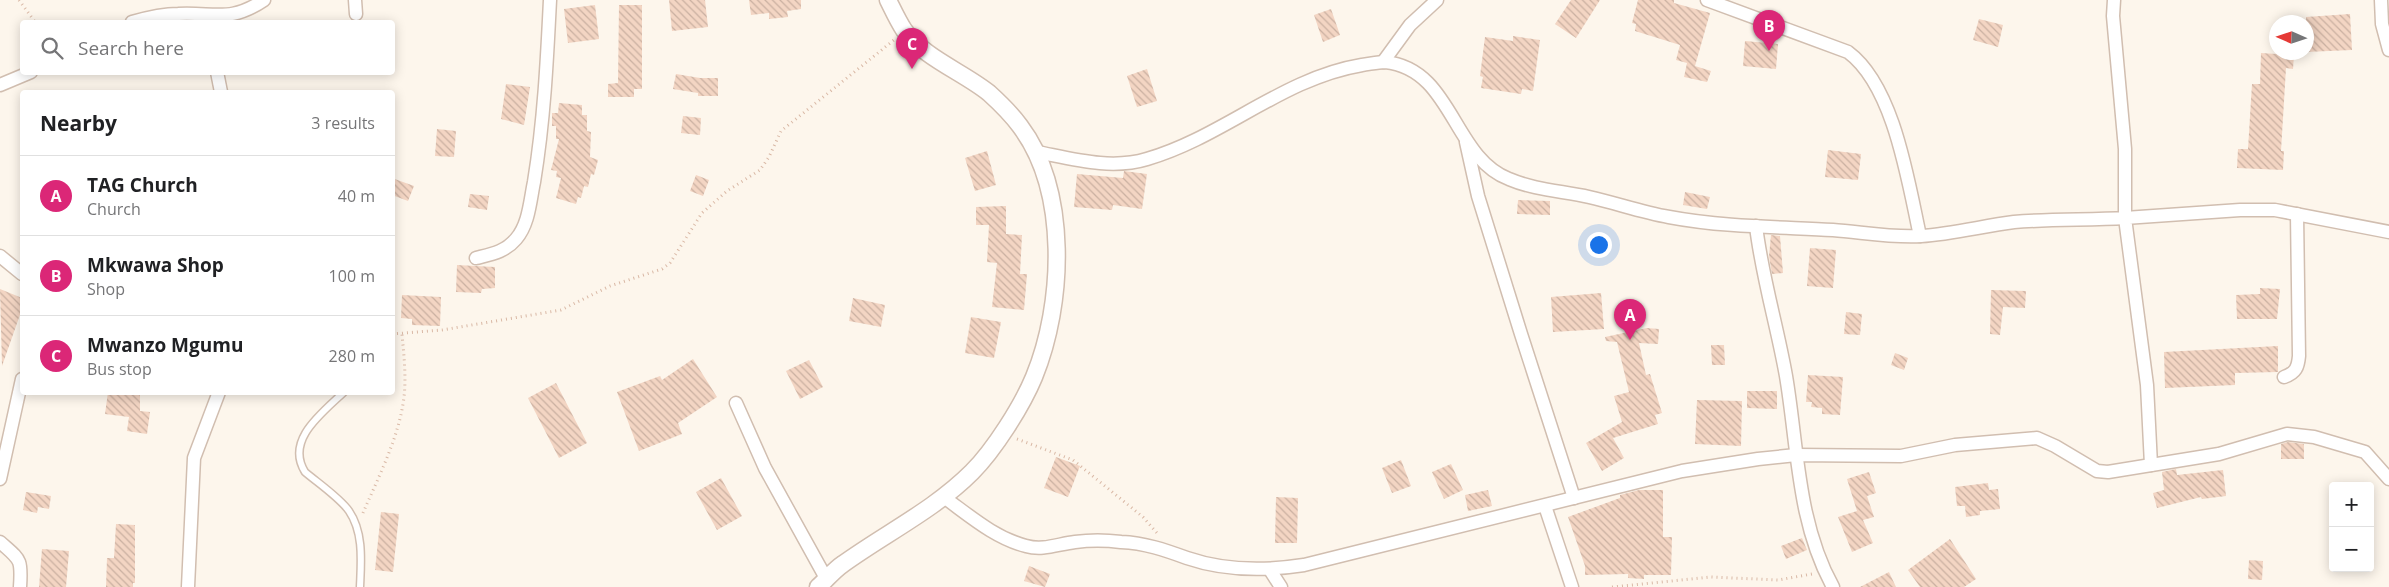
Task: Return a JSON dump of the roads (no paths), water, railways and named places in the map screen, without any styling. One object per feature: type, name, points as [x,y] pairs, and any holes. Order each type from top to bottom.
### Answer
[{"type":"street","points":[[139,20],[178,14],[212,19],[249,10],[264,0]]},
{"type":"street","points":[[355,0],[356,14]]},
{"type":"street","points":[[476,258],[504,251],[525,224],[542,131],[550,0]]},
{"type":"street","points":[[736,403],[765,468],[822,583],[841,565],[945,498],[974,471],[1002,434],[1034,378],[1049,329],[1056,280],[1055,231],[1051,191],[1037,152],[1019,125],[989,94],[931,54],[905,31],[888,0]]},
{"type":"street","points":[[1383,62],[1410,25],[1437,0]]},
{"type":"street","points":[[1707,0],[1848,52],[1860,61],[1868,70],[1888,109],[1920,236]]},
{"type":"street","points":[[2114,0],[2113,16],[2125,149],[2125,218],[2147,385],[2151,465]]},
{"type":"street","points":[[2381,0],[2382,24],[2389,50]]},
{"type":"street","points":[[1037,152],[1091,163],[1119,163],[1147,159],[1199,137],[1314,78],[1349,67],[1383,62],[1403,66],[1430,83],[1452,114],[1465,140],[1484,164],[1506,179],[1539,189],[1589,197],[1631,210],[1672,218],[1756,226],[1920,236],[2037,220],[2125,218],[2240,210],[2275,210],[2389,232]]},
{"type":"street","points":[[0,85],[24,75]]},
{"type":"street","points":[[218,75],[221,90]]},
{"type":"street","points":[[1465,140],[1478,196],[1537,387],[1574,498]]},
{"type":"street","points":[[2284,377],[2292,374],[2298,367],[2299,356],[2297,214]]},
{"type":"street","points":[[1756,226],[1762,266],[1780,344],[1804,508],[1825,572],[1833,587]]},
{"type":"street","points":[[0,256],[20,272]]},
{"type":"street","points":[[0,479],[20,388]]},
{"type":"street","points":[[188,587],[194,458],[218,395]]},
{"type":"street","points":[[945,498],[1000,537],[1027,547],[1048,548],[1098,540],[1144,544],[1188,558],[1223,566],[1270,570],[1304,565],[1713,465],[1796,455],[1900,456],[1955,445],[2037,438],[2055,446],[2097,471],[2108,472],[2220,454],[2287,434],[2314,436],[2365,452],[2389,479]]},
{"type":"street","points":[[1545,506],[1572,587]]},
{"type":"street","points":[[0,542],[16,554],[20,564],[20,587]]},
{"type":"street","points":[[1270,570],[1281,587]]},
{"type":"lane","points":[[341,395],[308,429],[300,440],[300,465],[305,472],[349,510],[357,527],[362,556],[360,587]]},
{"type":"place","name":"Mkwawa Shop","points":[[1769,51]]},
{"type":"place","name":"Mwanzo Mgumu","points":[[912,69]]},
{"type":"place","name":"TAG Church","points":[[1630,340]]}]
